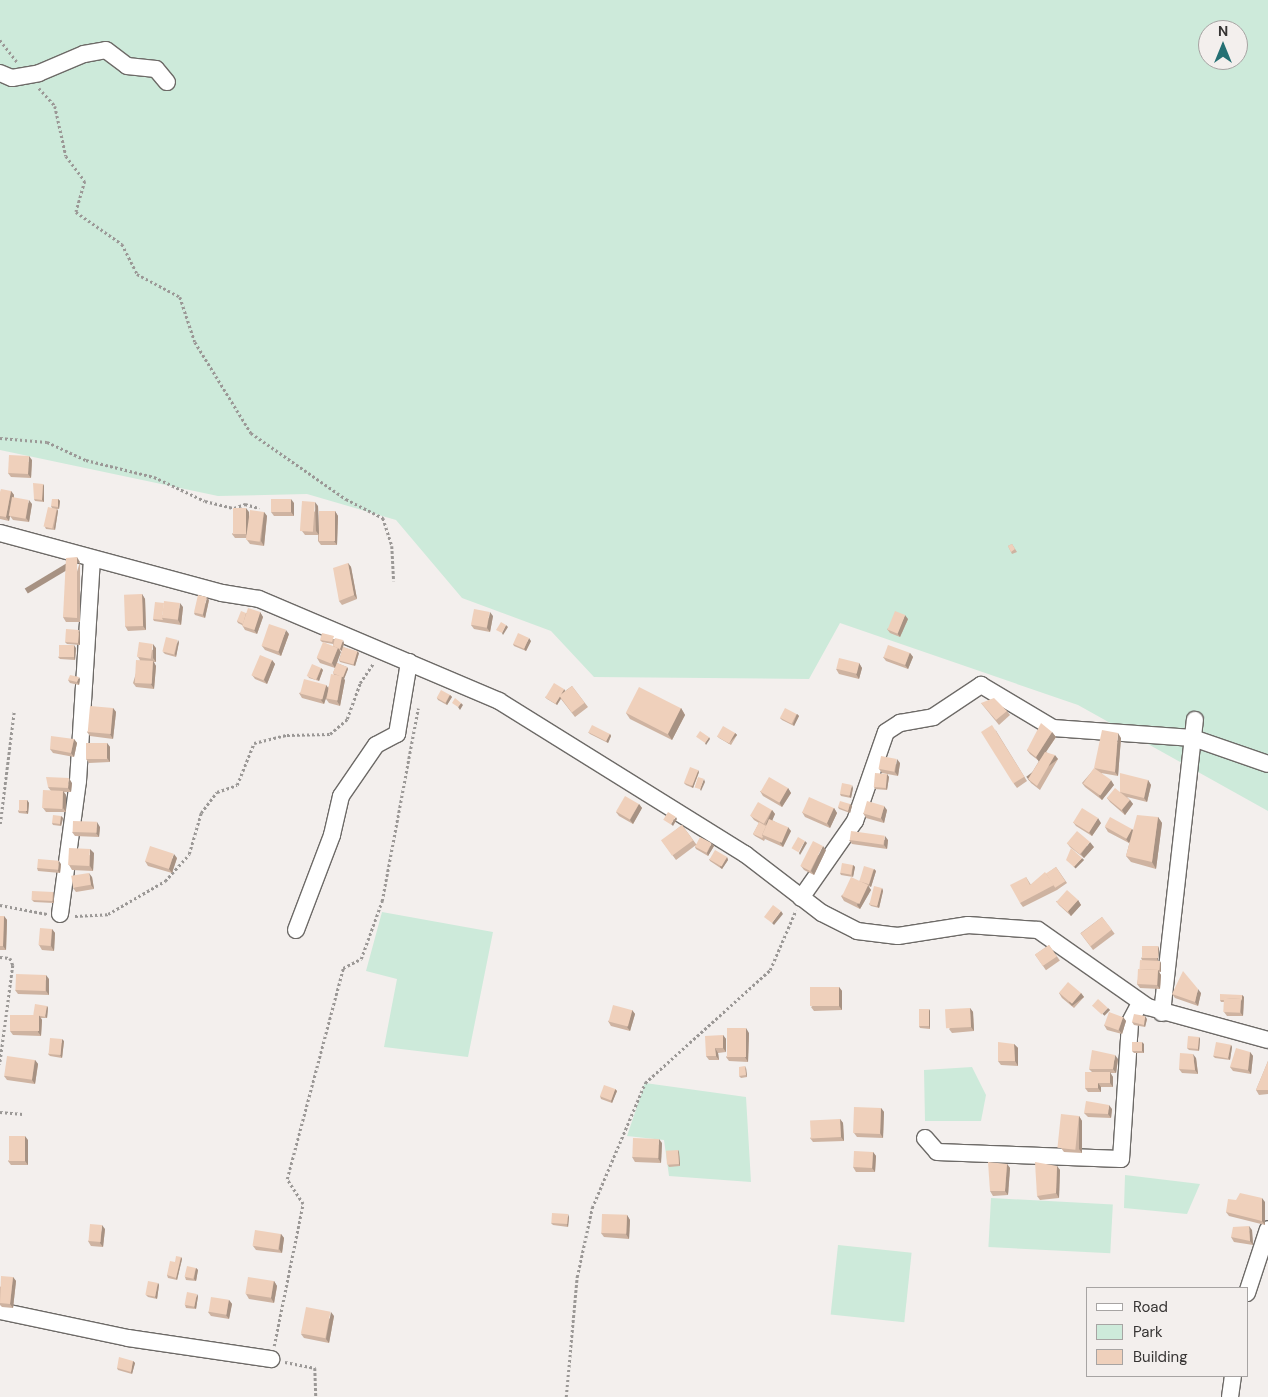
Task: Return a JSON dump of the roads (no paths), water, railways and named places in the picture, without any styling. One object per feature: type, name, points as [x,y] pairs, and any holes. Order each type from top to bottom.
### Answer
[{"type":"street","points":[[0,73],[12,78],[28,76],[106,50],[127,66],[156,69],[167,82]]},
{"type":"street","points":[[0,533],[92,558],[259,599],[499,701],[745,854],[801,898],[857,930],[898,936],[968,925],[1009,924],[1038,930],[1140,1003],[1162,1013],[1268,1040]]},
{"type":"street","points":[[60,914],[78,781],[92,558]]},
{"type":"street","points":[[296,930],[332,835],[341,796],[376,745],[397,734],[409,662]]},
{"type":"street","points":[[801,898],[855,821],[891,726],[933,717],[981,685],[1053,728],[1193,738],[1268,764]]},
{"type":"street","points":[[1162,1013],[1195,720]]},
{"type":"street","points":[[925,1138],[937,1152],[1121,1159],[1130,1022],[1140,1003]]},
{"type":"street","points":[[1248,1290],[1268,1229]]},
{"type":"street","points":[[0,1311],[128,1338],[271,1359]]},
{"type":"street","points":[[1230,1397],[1233,1377]]}]
